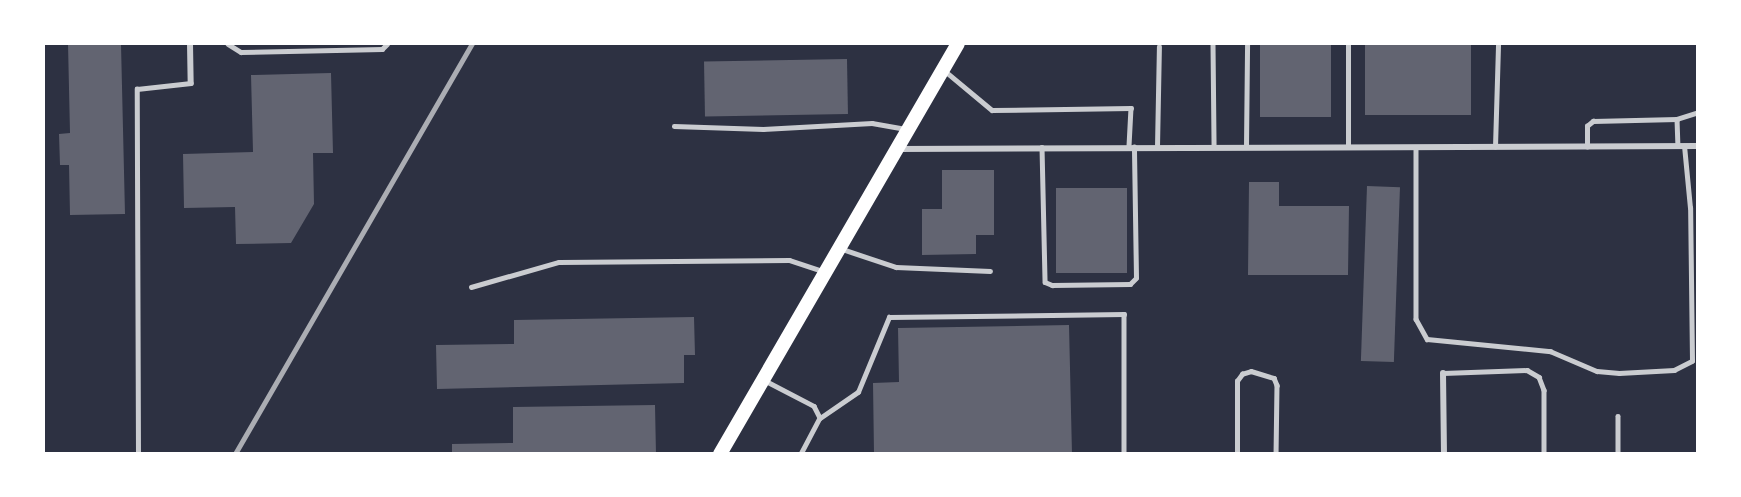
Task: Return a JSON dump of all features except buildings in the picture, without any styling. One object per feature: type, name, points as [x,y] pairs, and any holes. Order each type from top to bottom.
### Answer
[{"type":"main road","points":[[720,453],[958,44]]},
{"type":"street","points":[[190,44],[191,83]]},
{"type":"street","points":[[897,149],[1698,146]]},
{"type":"street","points":[[1443,373],[1444,453]]},
{"type":"lane","points":[[228,44],[241,52],[382,49],[387,44]]},
{"type":"lane","points":[[1213,44],[1214,147]]},
{"type":"lane","points":[[1246,147],[1247,44]]},
{"type":"lane","points":[[1348,44],[1348,147]]},
{"type":"lane","points":[[1495,147],[1498,44]]},
{"type":"lane","points":[[1157,147],[1159,47]]},
{"type":"lane","points":[[943,69],[992,111],[1131,108],[1136,278],[1130,284],[1052,285],[1045,282],[1042,147]]},
{"type":"lane","points":[[138,453],[137,89],[191,83]]},
{"type":"lane","points":[[1587,147],[1587,126],[1593,120],[1677,119],[1698,112]]},
{"type":"lane","points":[[1416,147],[1416,320],[1426,339],[1550,351],[1597,370],[1618,373],[1674,370],[1692,361],[1691,219],[1677,119]]},
{"type":"lane","points":[[674,126],[763,129],[872,123],[908,129]]},
{"type":"lane","points":[[840,248],[896,267],[990,271]]},
{"type":"lane","points":[[471,287],[559,262],[789,260],[826,272]]},
{"type":"lane","points":[[801,453],[820,418],[858,392],[889,317],[1124,314],[1124,453]]},
{"type":"lane","points":[[1443,373],[1527,370],[1539,377],[1544,390],[1544,453]]},
{"type":"lane","points":[[1237,453],[1237,381],[1242,374],[1251,371],[1274,378],[1277,386],[1276,453]]},
{"type":"lane","points":[[763,379],[814,406],[820,418]]},
{"type":"lane","points":[[1618,416],[1618,453]]},
{"type":"railway","points":[[235,454],[472,44]]}]
